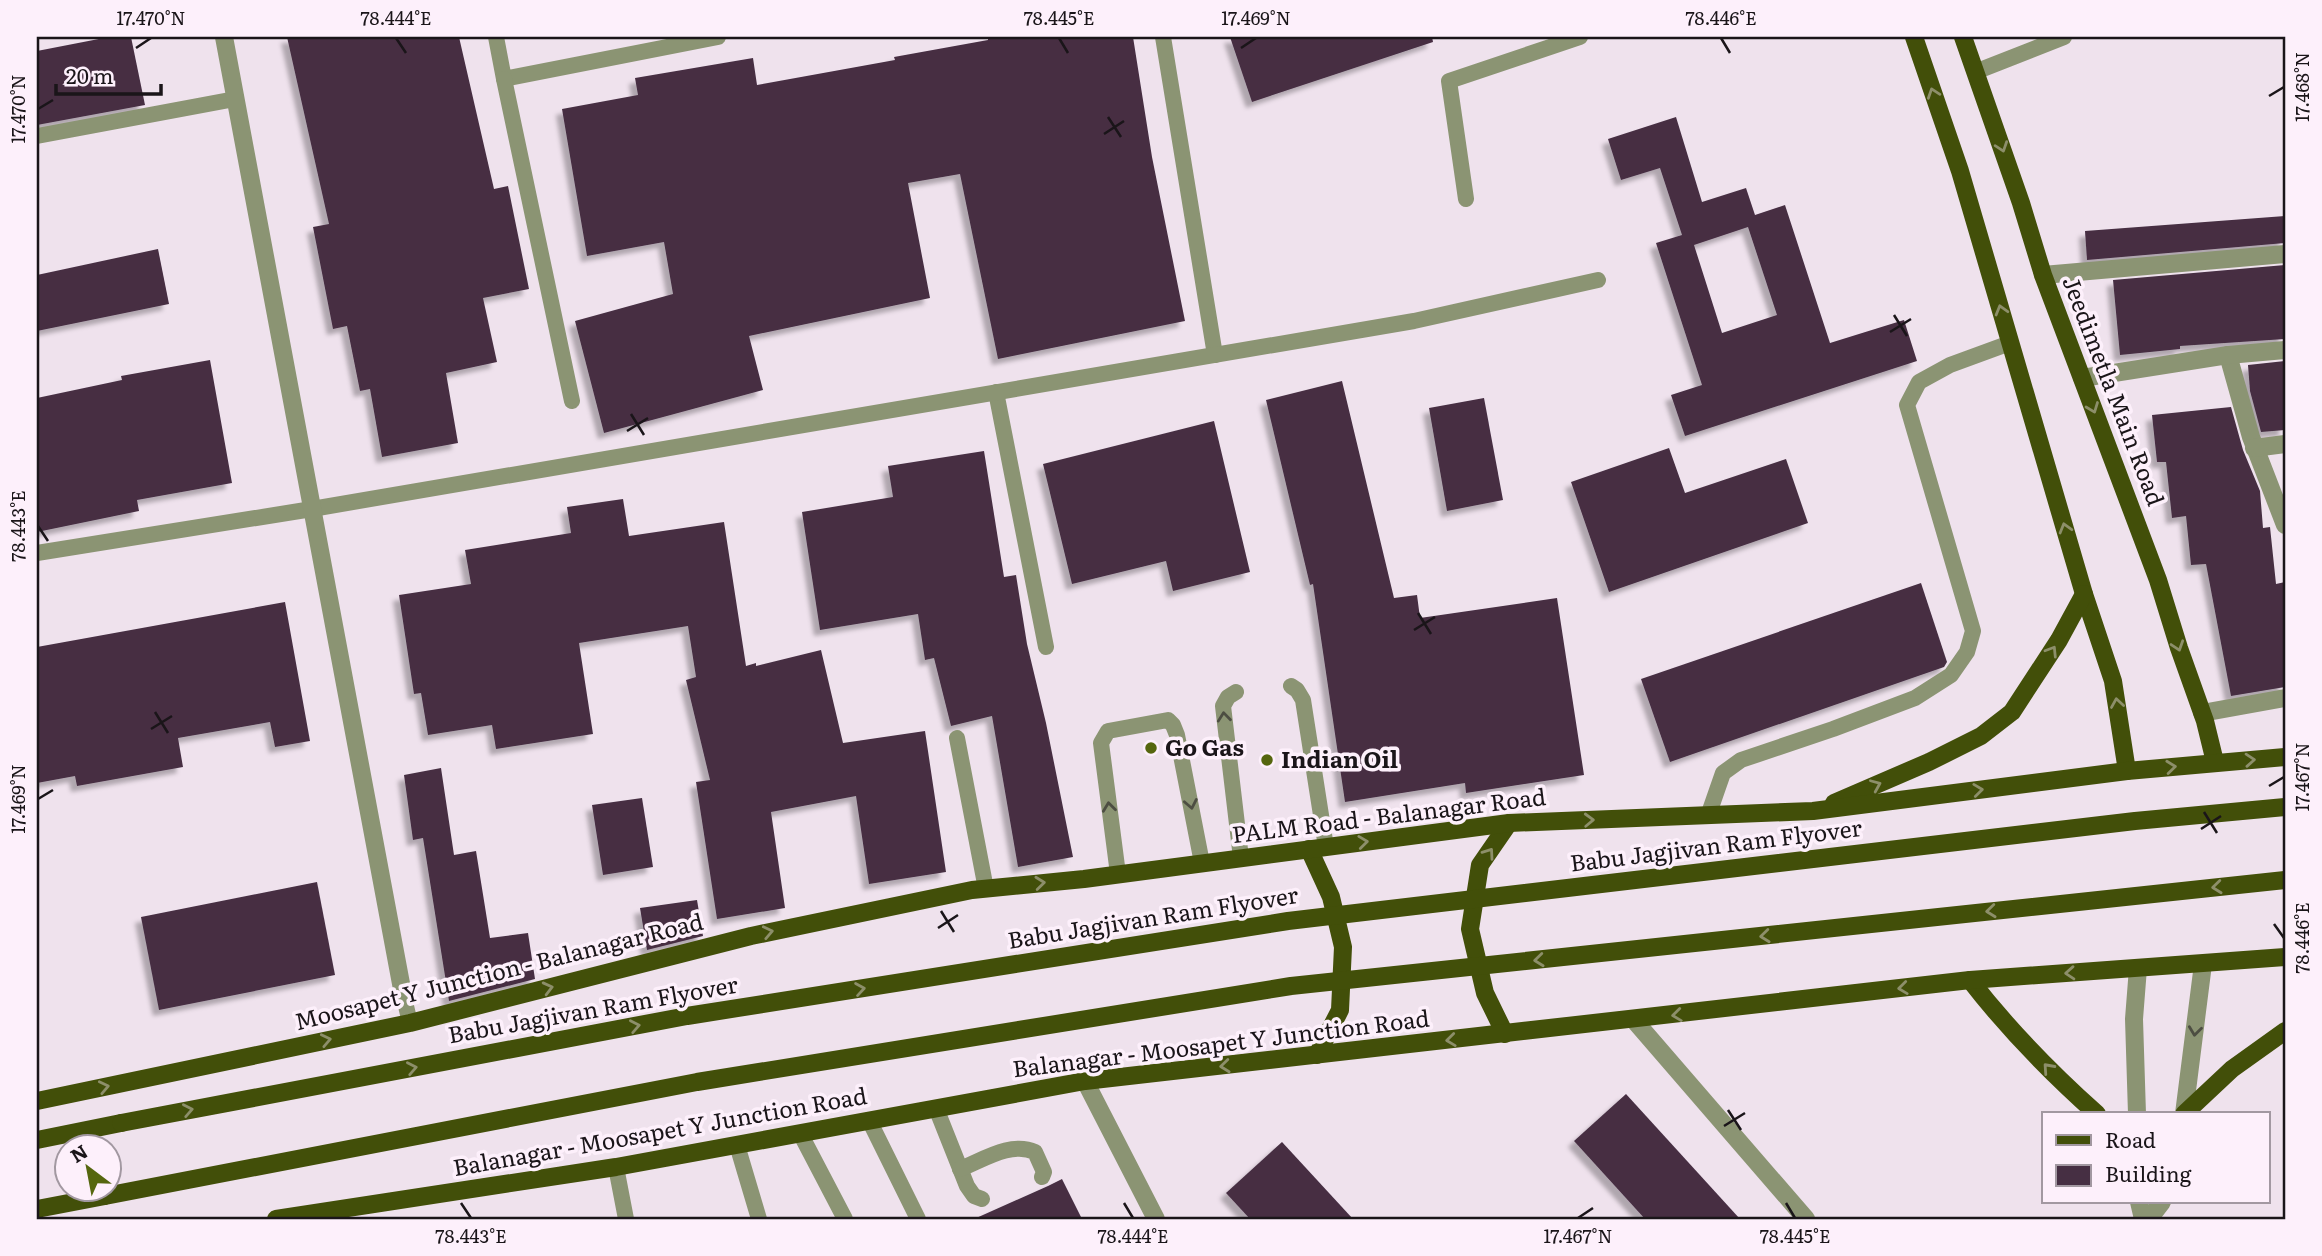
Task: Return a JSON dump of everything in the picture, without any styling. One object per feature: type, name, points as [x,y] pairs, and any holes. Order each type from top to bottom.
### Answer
[{"type":"main road","points":[[1914,37],[1960,171],[2084,594],[2113,681],[2127,771]]},
{"type":"main road","name":"Jeedimetla Main Road","points":[[1963,37],[2043,275],[2158,580],[2202,713],[2215,762]]},
{"type":"main road","points":[[1813,811],[1929,762],[1981,736],[2012,712],[2059,640],[2084,594]]},
{"type":"main road","name":"PALM Road - Balanagar Road","points":[[979,889],[1118,874],[1509,823],[1813,811],[2127,771],[2285,757]]},
{"type":"main road","name":"Babu Jagjivan Ram Flyover","points":[[37,1140],[687,1016],[1288,921],[2148,820],[2285,807]]},
{"type":"main road","points":[[1505,1034],[1485,993],[1470,929],[1480,865],[1509,823]]},
{"type":"main road","points":[[1317,1055],[1340,1010],[1343,947],[1318,848]]},
{"type":"main road","points":[[37,1209],[697,1082],[1291,986],[2285,880]]},
{"type":"main road","name":"Moosapet Y Junction - Balanagar Road","points":[[37,1101],[410,1023],[751,936],[979,889]]},
{"type":"main road","points":[[1970,980],[2285,957]]},
{"type":"main road","points":[[1970,980],[2000,1019],[2059,1080],[2095,1112]]},
{"type":"main road","name":"Balanagar - Moosapet Y Junction Road","points":[[276,1219],[615,1167],[1085,1081],[1970,980]]},
{"type":"main road","points":[[2186,1112],[2232,1069],[2285,1031]]},
{"type":"street","points":[[224,37],[402,989]]},
{"type":"street","points":[[2043,275],[2285,254]]},
{"type":"street","points":[[2082,378],[2228,355],[2285,350]]},
{"type":"street","points":[[2228,355],[2255,448],[2282,507],[2285,525]]},
{"type":"street","points":[[2255,448],[2285,444]]},
{"type":"street","points":[[2202,713],[2285,698]]},
{"type":"street","points":[[2184,1112],[2203,964]]},
{"type":"street","points":[[2137,1112],[2134,1019],[2138,968]]},
{"type":"street","points":[[1634,1020],[1806,1219]]},
{"type":"street","points":[[1085,1081],[1156,1219]]},
{"type":"street","points":[[2149,1219],[2160,1204]]},
{"type":"lane","points":[[496,37],[572,401]]},
{"type":"lane","points":[[504,79],[718,37]]},
{"type":"lane","points":[[1163,37],[1216,355]]},
{"type":"lane","points":[[1466,199],[1449,81],[1580,37]]},
{"type":"lane","points":[[1975,72],[2064,37]]},
{"type":"lane","points":[[37,136],[235,99]]},
{"type":"lane","points":[[37,553],[313,509],[1414,321],[1598,280]]},
{"type":"lane","points":[[1708,816],[1723,774],[1741,760],[1915,698],[1951,675],[1967,652],[1973,631],[1907,405],[1919,382],[1950,365],[2010,344]]},
{"type":"lane","points":[[996,393],[1046,647]]},
{"type":"lane","points":[[1291,686],[1303,700],[1318,848]]},
{"type":"lane","points":[[1236,692],[1228,697],[1223,706],[1241,858]]},
{"type":"lane","points":[[1118,874],[1101,743],[1108,730],[1168,720],[1177,735],[1202,863]]},
{"type":"lane","points":[[957,738],[979,889]]},
{"type":"lane","points":[[402,989],[410,1023]]},
{"type":"lane","points":[[936,1108],[967,1186],[974,1196],[982,1199]]},
{"type":"lane","points":[[869,1120],[918,1219]]},
{"type":"lane","points":[[800,1133],[845,1219]]},
{"type":"lane","points":[[737,1145],[759,1219]]},
{"type":"lane","points":[[960,1169],[1013,1148],[1024,1147],[1035,1152],[1044,1172],[1042,1177]]},
{"type":"lane","points":[[615,1167],[626,1219]]},
{"type":"building","points":[[109,37],[131,37],[145,105],[37,125],[37,51]]},
{"type":"building","points":[[287,37],[459,37],[494,189],[508,186],[529,289],[483,298],[497,362],[446,373],[458,443],[382,457],[370,389],[360,391],[347,326],[333,329],[313,227],[329,224]]},
{"type":"building","points":[[988,37],[1133,37],[1152,157],[1185,321],[998,359],[960,174],[908,183],[930,298],[749,336],[763,390],[604,433],[575,321],[673,294],[664,242],[587,256],[562,109],[638,95],[635,78],[753,58],[757,85],[895,60],[894,57],[988,40]]},
{"type":"building","points":[[1230,37],[1432,37],[1433,42],[1252,102]]},
{"type":"building","points":[[1676,117],[1702,202],[1746,188],[1755,215],[1785,205],[1830,343],[1904,320],[1917,361],[1685,436],[1671,395],[1702,385],[1656,243],[1682,235],[1660,168],[1621,180],[1608,139]],"holes":[[[1748,227],[1777,315],[1722,333],[1694,245]]]},
{"type":"building","points":[[2285,216],[2285,243],[2087,260],[2085,231]]},
{"type":"building","points":[[158,249],[169,304],[37,331],[37,275]]},
{"type":"building","points":[[2285,265],[2285,339],[2180,346],[2180,349],[2120,355],[2113,280]]},
{"type":"building","points":[[210,360],[232,483],[137,500],[139,511],[37,532],[37,398],[122,380],[121,376]]},
{"type":"building","points":[[2285,361],[2285,430],[2261,432],[2250,391],[2248,365]]},
{"type":"building","points":[[1342,381],[1394,598],[1417,595],[1420,618],[1557,598],[1584,775],[1466,793],[1465,783],[1345,802],[1313,584],[1310,585],[1266,400]]},
{"type":"building","points":[[1484,398],[1503,500],[1447,511],[1429,408]]},
{"type":"building","points":[[2231,407],[2243,450],[2260,491],[2263,528],[2270,527],[2276,584],[2285,582],[2285,687],[2231,696],[2206,564],[2191,565],[2186,516],[2172,518],[2166,462],[2157,462],[2152,415]]},
{"type":"building","points":[[1214,421],[1250,572],[1173,591],[1166,561],[1072,584],[1043,464]]},
{"type":"building","points":[[1669,448],[1685,493],[1786,459],[1808,523],[1609,592],[1571,482]]},
{"type":"building","points":[[984,451],[1004,577],[1016,575],[1027,644],[1073,857],[1018,867],[992,716],[951,726],[934,658],[925,660],[918,614],[820,630],[802,512],[893,497],[888,466]]},
{"type":"building","points":[[623,499],[629,536],[724,522],[746,666],[821,650],[843,743],[925,731],[946,872],[869,884],[856,796],[771,812],[785,908],[717,919],[696,782],[710,780],[686,680],[696,677],[688,626],[579,643],[593,734],[496,749],[492,725],[428,735],[421,693],[414,694],[399,595],[471,584],[465,550],[571,533],[567,507]]},
{"type":"building","points":[[1921,583],[1947,662],[1944,667],[1670,762],[1641,679]]},
{"type":"building","points":[[285,602],[310,741],[275,747],[270,722],[178,738],[183,767],[77,786],[75,776],[37,783],[37,647]]},
{"type":"building","points":[[441,768],[454,855],[476,851],[490,938],[528,933],[535,979],[449,1001],[423,838],[413,840],[404,775]]},
{"type":"building","points":[[642,798],[653,867],[603,875],[592,805]]},
{"type":"building","points":[[317,882],[335,975],[159,1010],[141,917]]},
{"type":"building","points":[[697,900],[703,936],[647,950],[640,908]]},
{"type":"building","points":[[1626,1094],[1740,1219],[1645,1219],[1574,1141]]},
{"type":"building","points":[[1282,1142],[1353,1219],[1250,1219],[1226,1193]]},
{"type":"building","points":[[1062,1179],[1082,1219],[974,1219],[1048,1186]]},
{"type":"place","name":"Go Gas","points":[[1151,748]]},
{"type":"place","name":"Indian Oil","points":[[1267,760]]}]
